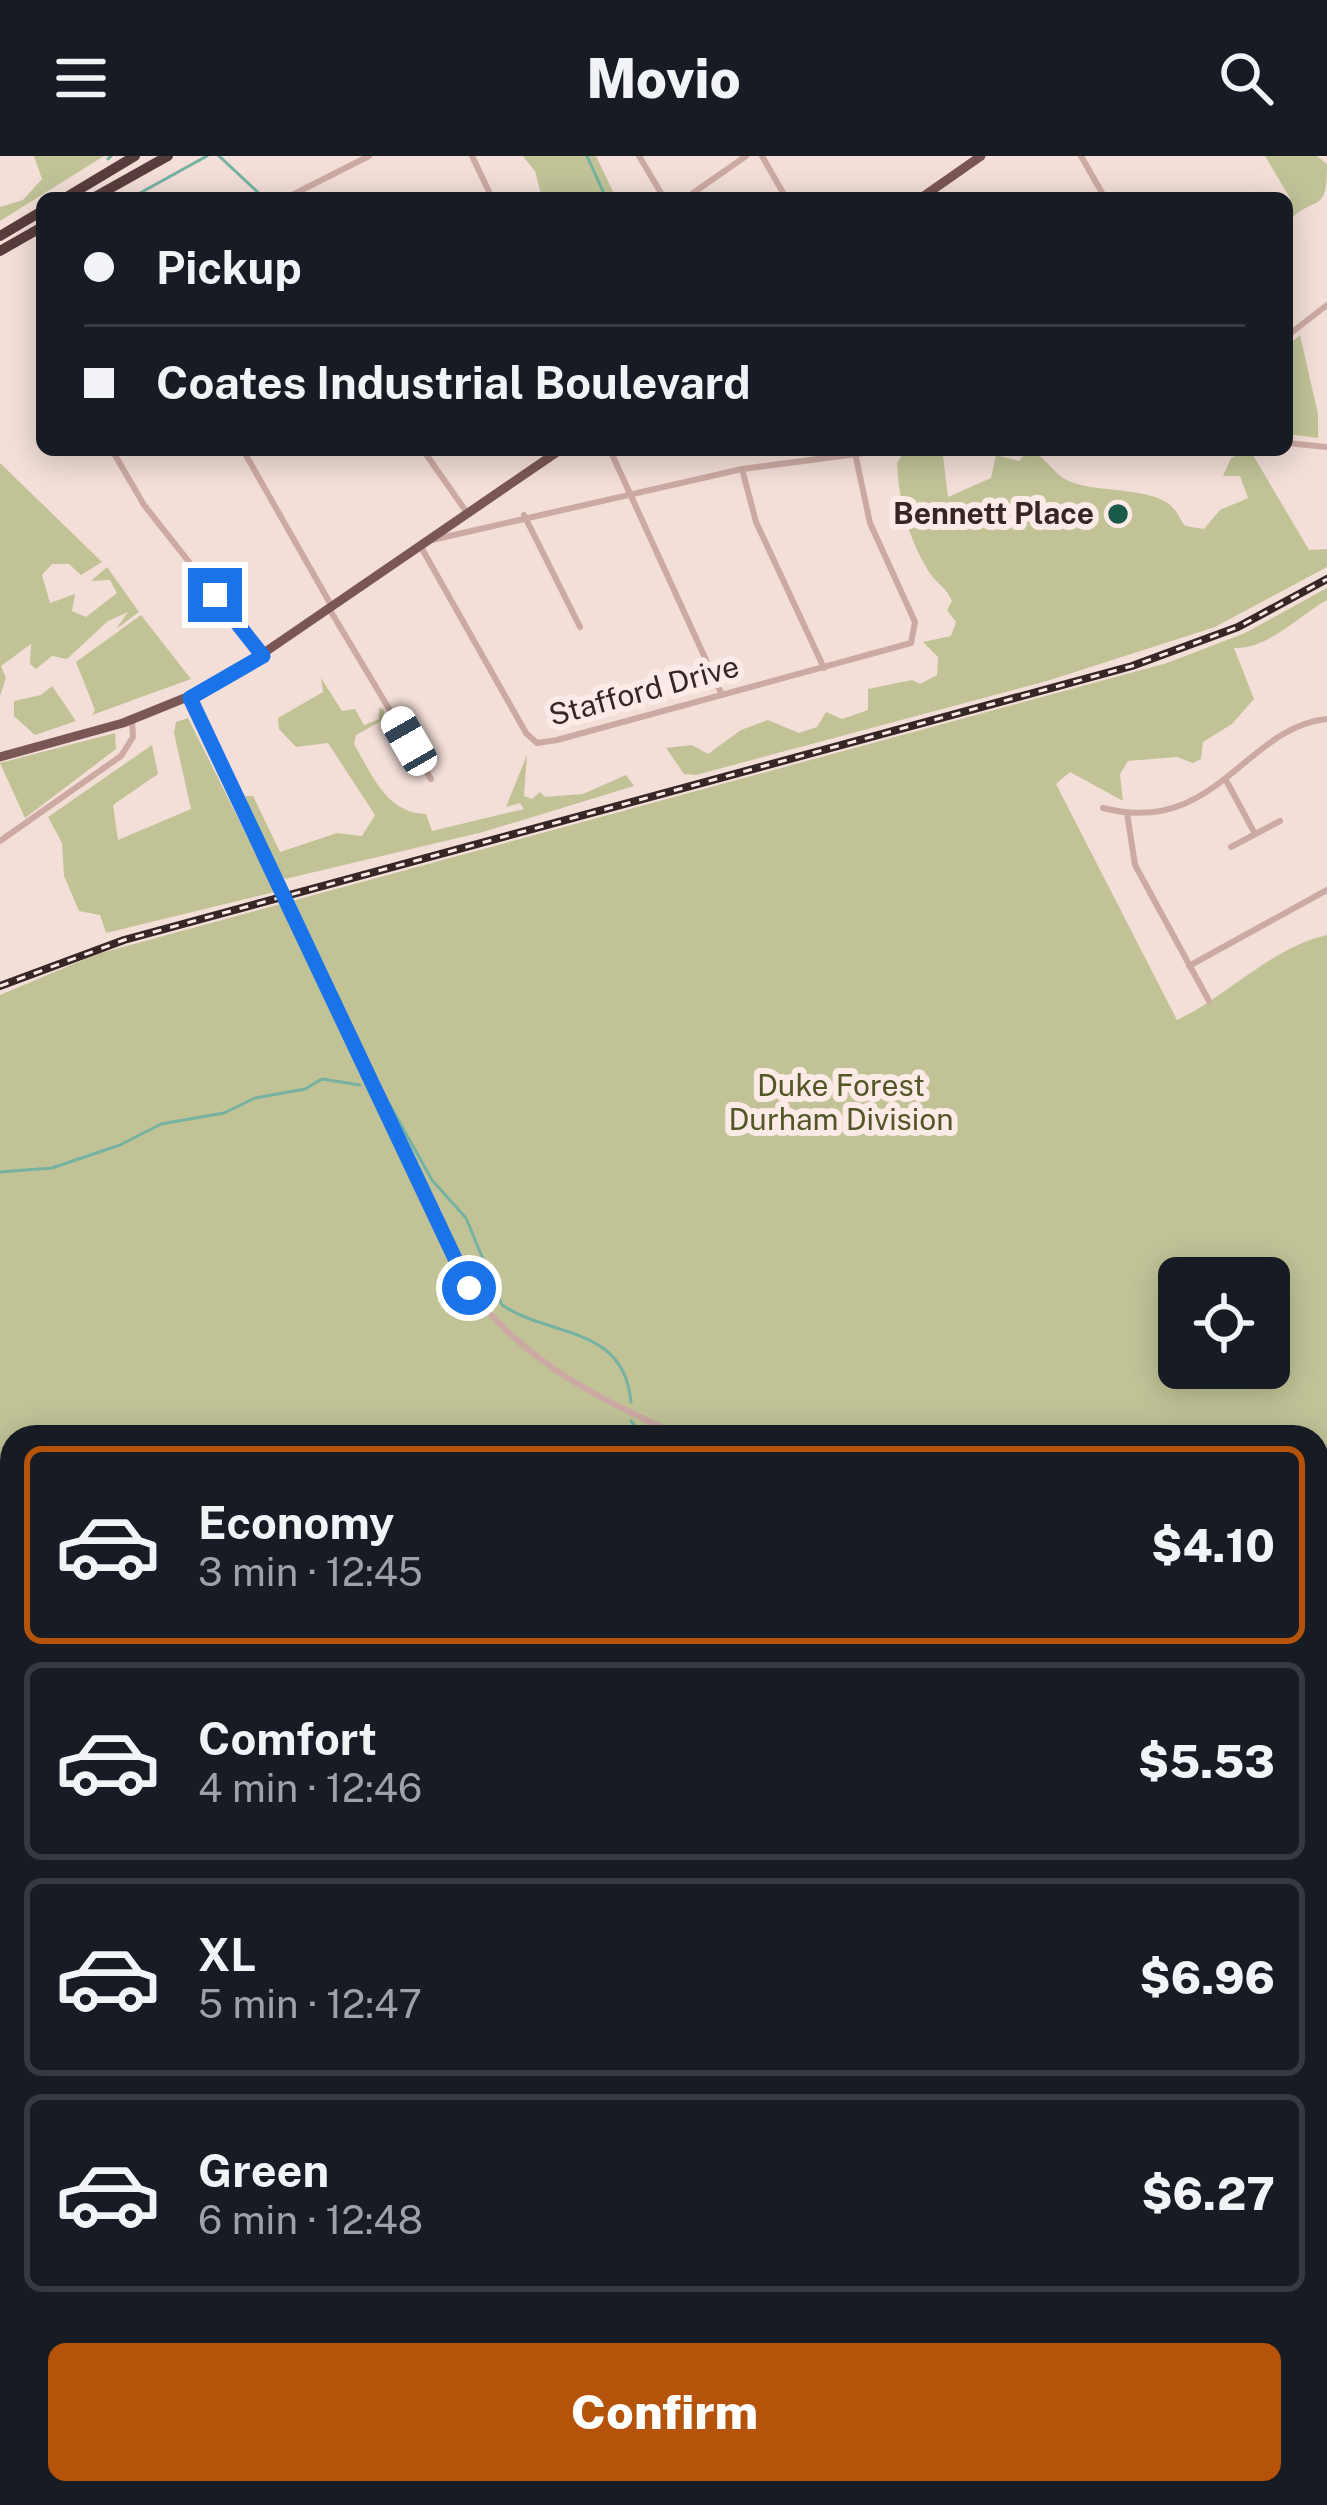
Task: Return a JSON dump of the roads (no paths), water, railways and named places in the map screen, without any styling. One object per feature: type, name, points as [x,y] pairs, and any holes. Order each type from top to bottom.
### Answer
[{"type":"highway","points":[[75,192],[135,156]]},
{"type":"highway","points":[[104,192],[168,156]]},
{"type":"highway","points":[[0,236],[36,215]]},
{"type":"highway","points":[[0,251],[36,230]]},
{"type":"main road","points":[[930,192],[981,156]]},
{"type":"main road","points":[[0,757],[127,722],[190,698],[263,656],[551,456]]},
{"type":"street","points":[[298,192],[369,156]]},
{"type":"street","points":[[472,156],[488,192]]},
{"type":"street","points":[[639,156],[660,192]]},
{"type":"street","points":[[695,192],[746,156]]},
{"type":"street","points":[[762,156],[783,192]]},
{"type":"street","points":[[1081,156],[1102,192]]},
{"type":"street","points":[[1293,331],[1327,305]]},
{"type":"street","points":[[1293,444],[1327,447]]},
{"type":"street","points":[[115,456],[144,505],[263,656]]},
{"type":"street","points":[[247,456],[431,779]]},
{"type":"street","points":[[427,456],[468,514]]},
{"type":"street","points":[[613,456],[722,694]]},
{"type":"street","points":[[425,544],[524,515],[742,469],[834,456]]},
{"type":"street","name":"Stafford Drive","points":[[425,544],[533,741],[557,740],[914,639],[913,615],[865,508],[856,456]]},
{"type":"street","points":[[742,469],[756,523],[824,668]]},
{"type":"street","points":[[524,515],[580,627]]},
{"type":"street","points":[[190,698],[477,1300],[504,1332],[537,1357],[663,1425]]},
{"type":"street","points":[[1103,808],[1127,813],[1185,803],[1226,782],[1283,732],[1327,719]]},
{"type":"street","points":[[0,841],[125,751],[127,722]]},
{"type":"street","points":[[1226,782],[1256,834]]},
{"type":"street","points":[[1127,813],[1135,865],[1209,1001]]},
{"type":"street","points":[[1231,847],[1280,821]]},
{"type":"street","points":[[1189,966],[1327,890]]},
{"type":"waterway","points":[[108,159],[111,156]]},
{"type":"waterway","points":[[142,192],[207,156]]},
{"type":"waterway","points":[[219,156],[258,192]]},
{"type":"waterway","points":[[587,156],[603,192]]},
{"type":"waterway","points":[[0,1172],[52,1168],[120,1145],[161,1124],[224,1113],[255,1098],[305,1089],[322,1079],[360,1085]]},
{"type":"waterway","points":[[378,1084],[432,1180],[466,1218],[502,1305],[600,1346],[625,1377],[631,1402]]},
{"type":"waterway","points":[[631,1421],[634,1425]]},
{"type":"railway","points":[[0,986],[124,940],[1132,666],[1238,627],[1327,579]]},
{"type":"place","name":"Bennett Place","points":[[1118,514]]},
{"type":"park label","name":"Duke Forest Durham Division","points":[[841,1103]]}]
